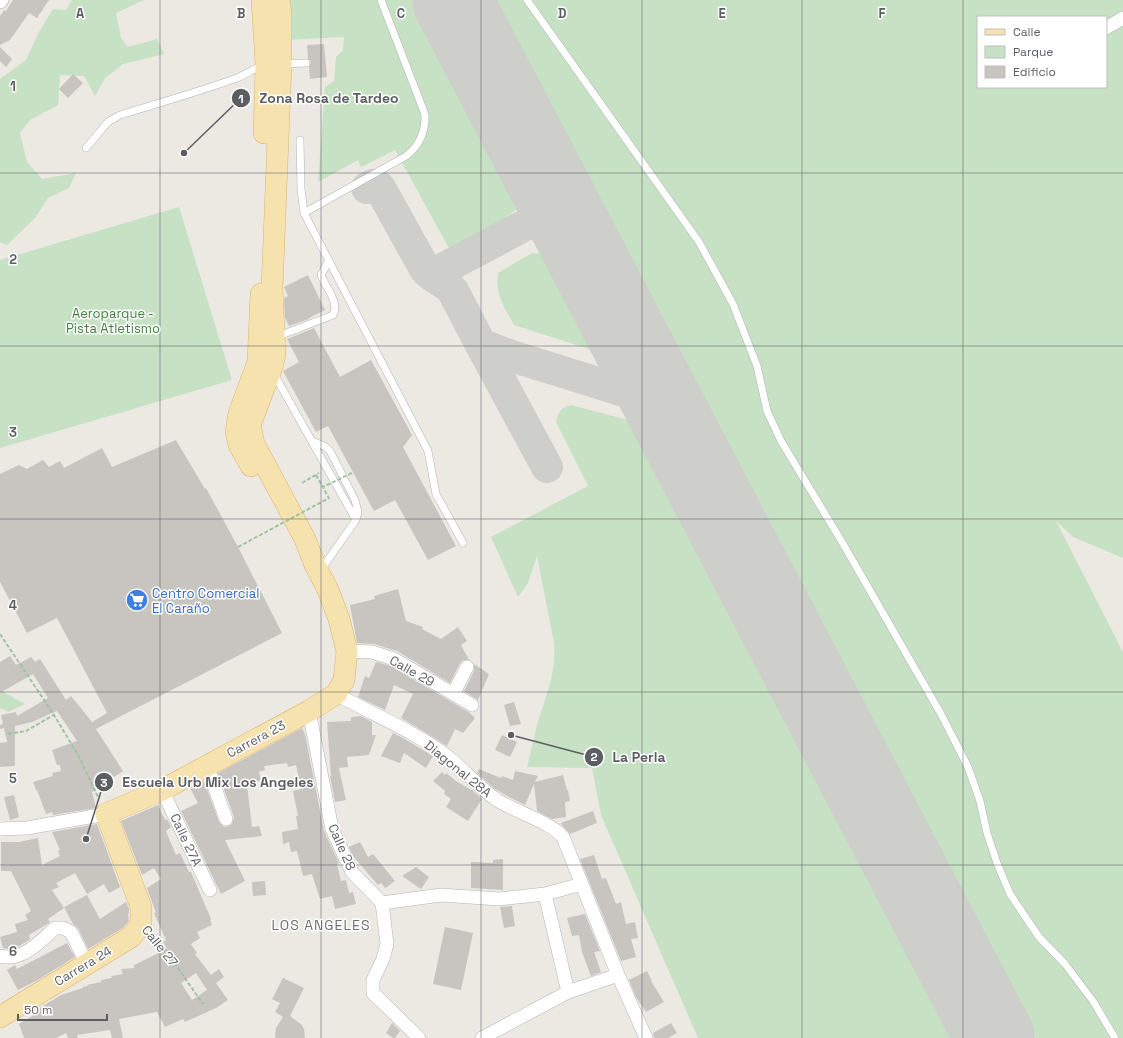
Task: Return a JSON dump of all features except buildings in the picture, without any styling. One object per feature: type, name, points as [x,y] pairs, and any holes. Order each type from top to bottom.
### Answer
[{"type":"main road","points":[[262,0],[274,64],[272,289],[276,338],[275,355],[271,370],[250,424],[254,444],[305,539],[317,569],[328,590],[339,619],[347,651],[340,687]]},
{"type":"main road","points":[[279,0],[281,14],[274,64],[258,362],[239,413],[236,431],[239,445],[294,543],[303,555],[317,569]]},
{"type":"main road","name":"Carrera 23","points":[[106,814],[162,790],[207,766],[309,710],[340,687]]},
{"type":"main road","name":"Calle 27","points":[[106,814],[141,906],[141,924]]},
{"type":"main road","name":"Carrera 24","points":[[0,1016],[131,937],[141,924]]},
{"type":"street","points":[[1107,27],[1123,18]]},
{"type":"street","name":"Calle 29","points":[[347,651],[372,652],[394,658],[472,705]]},
{"type":"street","points":[[453,694],[467,667]]},
{"type":"street","name":"Diagonal 28A","points":[[340,687],[447,757],[489,795],[507,806],[559,832],[563,837],[582,884]]},
{"type":"street","name":"Calle 28","points":[[309,710],[332,829],[352,872],[382,903]]},
{"type":"street","points":[[207,766],[226,819]]},
{"type":"street","name":"Calle 27A","points":[[162,790],[210,890]]},
{"type":"street","name":"Carrera 23","points":[[0,828],[27,828],[106,814]]},
{"type":"street","points":[[419,1038],[372,993],[373,980],[383,959],[387,944],[382,903],[441,895],[498,899],[545,894],[582,884],[618,975],[646,1038]]},
{"type":"street","points":[[545,894],[568,992]]},
{"type":"street","points":[[0,956],[6,958],[27,952],[55,928],[63,928],[71,932],[87,964]]},
{"type":"street","points":[[482,1038],[568,992],[618,975]]},
{"type":"lane","points":[[304,213],[406,156],[414,150],[422,136],[426,119],[422,104],[381,0]]},
{"type":"lane","points":[[527,0],[699,242],[733,304],[757,366],[767,411],[781,441],[846,549],[941,714],[968,767],[980,801],[987,833],[997,863],[1010,894],[1040,937],[1065,964],[1094,1001],[1115,1038]]},
{"type":"lane","points":[[86,148],[108,122],[120,115],[232,80],[274,64],[306,63]]},
{"type":"lane","points":[[300,140],[301,189],[304,213],[428,452],[436,494],[463,543]]},
{"type":"lane","points":[[276,338],[333,315],[336,311],[334,302],[321,275],[329,260]]},
{"type":"lane","points":[[271,370],[356,520]]},
{"type":"lane","points":[[312,441],[326,447],[330,451],[356,500],[358,512],[356,520],[317,569]]},
{"type":"path","points":[[302,483],[327,468]]},
{"type":"path","points":[[323,487],[354,472]]},
{"type":"path","points":[[238,547],[329,498],[316,475]]},
{"type":"path","points":[[0,634],[54,715],[78,755],[106,814]]},
{"type":"path","points":[[8,734],[26,731],[54,715]]},
{"type":"path","name":"Calle 27","points":[[141,924],[159,941],[203,1004]]},
{"type":"green space","points":[[72,0],[144,0],[116,13],[121,38],[128,47],[157,39],[164,54],[123,64],[105,78],[95,96],[84,76],[60,75],[58,105],[30,120],[20,133],[27,162],[42,179],[76,173],[69,188],[48,198],[35,218],[7,245],[0,242],[0,79],[26,60],[39,32],[53,9],[66,10]]},
{"type":"green space","points":[[282,0],[420,0],[526,203],[469,241],[449,248],[395,150],[361,167],[358,160],[318,182],[325,87],[334,81],[336,57],[343,50],[344,37],[287,40]]},
{"type":"green space","points":[[488,0],[1123,0],[1123,558],[1073,537],[1056,521],[1123,652],[1123,1038],[1036,1038]]},
{"type":"green space","name":"Aeroparque - Pista Atletismo","points":[[179,207],[232,380],[0,448],[0,260]]},
{"type":"green space","points":[[532,253],[542,254],[592,350],[514,325],[499,294],[497,281],[498,273]]},
{"type":"green space","points":[[571,405],[639,423],[966,1038],[698,1038],[601,815],[592,768],[527,767],[552,673],[555,653],[554,643],[537,556],[528,583],[518,597],[491,537],[588,486],[556,422],[560,410]]},
{"type":"green space","points":[[0,690],[25,704],[8,712],[0,708]]},
{"type":"taxiway","points":[[428,272],[439,271],[529,223],[538,212],[544,196],[544,176]]},
{"type":"taxiway","points":[[367,188],[374,185],[377,185],[380,188],[425,269],[453,291],[547,467]]},
{"type":"taxiway","points":[[529,223],[544,222],[555,224],[566,230],[577,239]]},
{"type":"taxiway","points":[[605,384],[613,383],[619,379],[627,369],[631,347],[630,340]]},
{"type":"taxiway","points":[[479,341],[485,346],[508,355],[643,397],[660,407],[673,422]]},
{"type":"runway","points":[[452,0],[995,1038]]},
{"type":"place","name":"Zona Rosa de Tardeo","points":[[184,153]]},
{"type":"place","name":"Centro Comercial El Caraño","points":[[137,600]]},
{"type":"place","name":"La Perla","points":[[511,735]]},
{"type":"place","name":"Escuela Urb Mix Los Angeles","points":[[86,839]]},
{"type":"district","name":"LOS ANGELES","points":[[321,925]]}]
